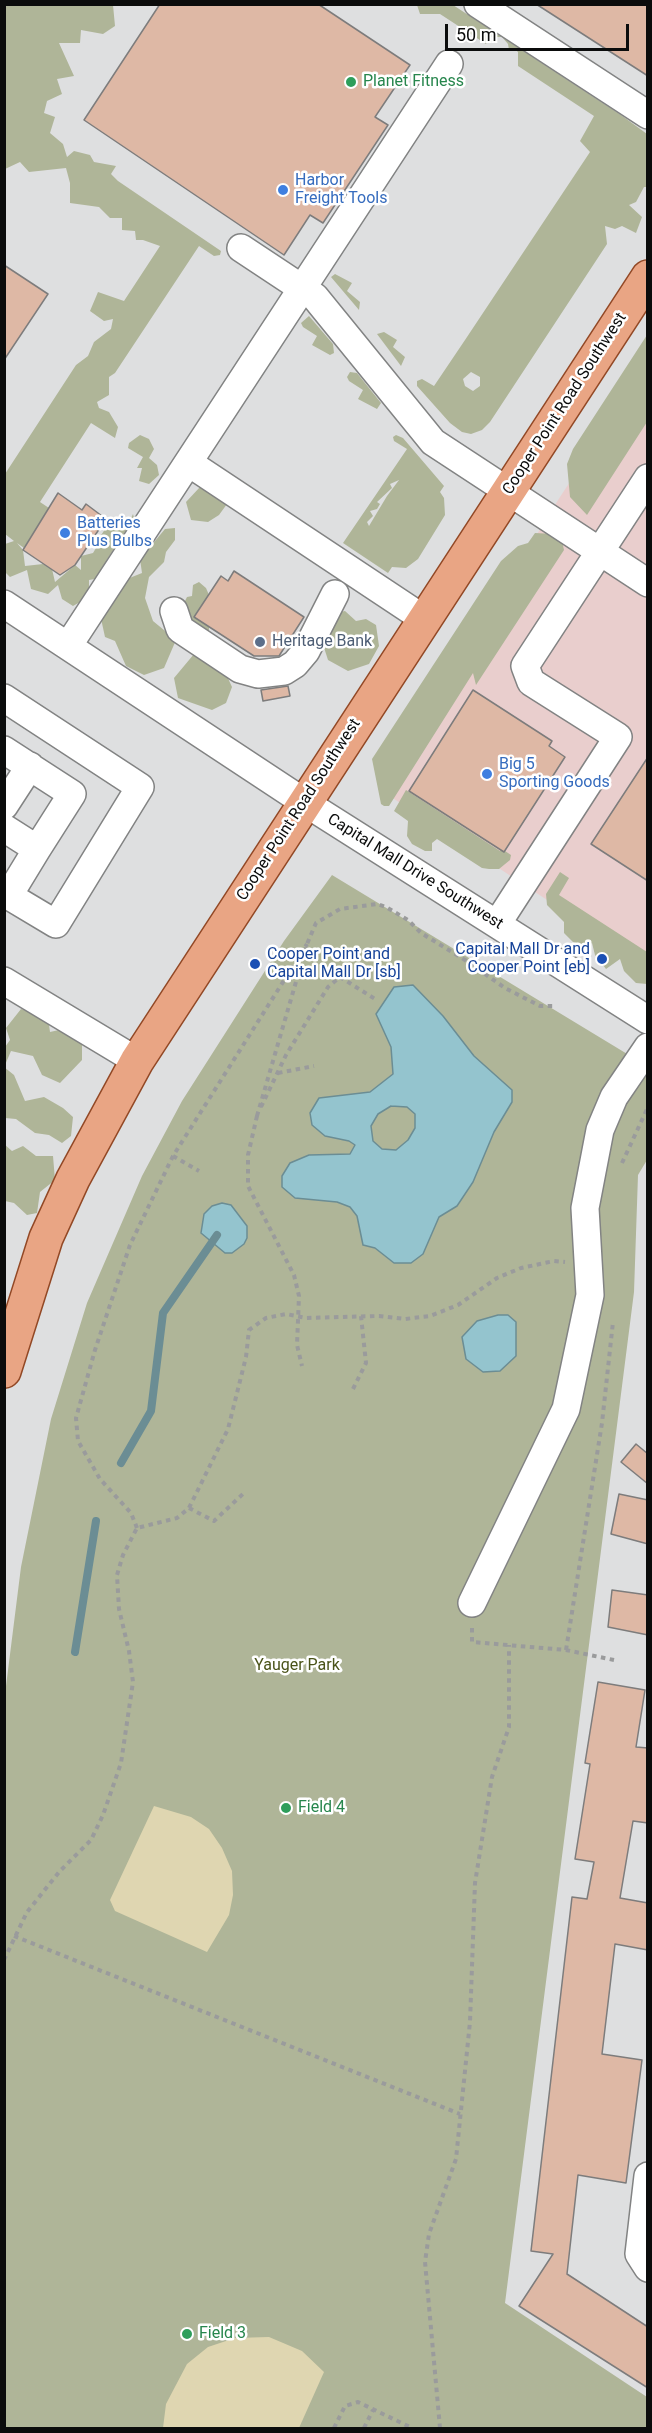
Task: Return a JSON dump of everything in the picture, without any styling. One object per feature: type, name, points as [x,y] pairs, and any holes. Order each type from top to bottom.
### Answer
[{"type":"main road","name":"Cooper Point Road Southwest","points":[[4,1371],[46,1238],[73,1179],[137,1061],[648,277]]},
{"type":"street","points":[[478,4],[648,116]]},
{"type":"street","points":[[68,646],[449,64]]},
{"type":"street","points":[[242,248],[315,297],[433,442],[648,583]]},
{"type":"street","points":[[189,463],[424,619]]},
{"type":"street","points":[[497,924],[618,737],[531,682],[525,666],[648,478]]},
{"type":"street","points":[[174,611],[180,629],[240,669],[258,674],[284,671],[295,664],[306,651],[335,594]]},
{"type":"street","name":"Capital Mall Drive Southwest","points":[[4,604],[304,802],[648,1020]]},
{"type":"street","points":[[4,698],[140,788],[56,924],[7,894],[72,794],[4,750]]},
{"type":"street","points":[[4,806],[30,766]]},
{"type":"street","points":[[4,828],[37,849]]},
{"type":"street","points":[[4,981],[137,1061]]},
{"type":"street","points":[[472,1603],[566,1409],[585,1329],[590,1295],[585,1208],[600,1130],[614,1097],[648,1047]]},
{"type":"street","points":[[648,2176],[639,2254],[648,2268]]},
{"type":"path","points":[[302,1366],[297,1346],[299,1296],[294,1275],[248,1186],[248,1155],[257,1116],[307,944],[316,924],[340,909],[377,904],[408,920],[421,933],[505,988],[540,1006],[554,1006]]},
{"type":"path","points":[[4,1960],[14,1936],[40,1895],[90,1840],[103,1815],[121,1763],[133,1682],[129,1651],[119,1609],[117,1575],[123,1555],[137,1528],[132,1513],[87,1461],[78,1441],[76,1418],[95,1350],[130,1245],[173,1156],[307,944]]},
{"type":"path","points":[[257,1116],[277,1073],[328,987],[340,977],[375,999]]},
{"type":"path","points":[[277,1073],[314,1066]]},
{"type":"path","points":[[173,1156],[199,1171]]},
{"type":"path","points":[[137,1528],[177,1518],[189,1508],[228,1429],[246,1357],[249,1330],[266,1318],[286,1314],[405,1319],[430,1316],[458,1305],[497,1278],[521,1268],[554,1261],[590,1265]]},
{"type":"path","points":[[353,1389],[366,1363],[361,1316]]},
{"type":"path","points":[[189,1508],[214,1521],[246,1492]]},
{"type":"path","points":[[472,1603],[472,1642],[566,1650],[614,1660]]},
{"type":"path","points":[[440,2428],[425,2262],[429,2234],[456,2159],[470,2022],[475,1883],[492,1777],[509,1727],[509,1645]]},
{"type":"path","points":[[14,1936],[460,2114]]},
{"type":"path","points":[[334,2428],[345,2406],[358,2402],[412,2428]]},
{"type":"path","points":[[364,2428],[373,2410]]},
{"type":"shaded area","points":[[647,365],[647,966],[379,789],[560,497]]},
{"type":"green space","points":[[4,5],[113,5],[115,26],[103,34],[81,30],[80,43],[59,43],[74,76],[57,79],[62,94],[47,101],[44,113],[55,117],[50,133],[63,144],[67,157],[74,151],[90,155],[94,162],[116,166],[111,174],[118,181],[221,251],[220,255],[214,256],[199,246],[115,373],[109,377],[109,395],[97,402],[99,408],[109,412],[118,427],[115,438],[91,423],[40,502],[49,508],[24,548],[17,543],[23,550],[25,566],[43,564],[52,569],[55,582],[75,565],[81,570],[81,556],[93,553],[96,548],[94,546],[113,517],[120,527],[127,527],[133,514],[134,518],[106,561],[109,564],[105,577],[89,580],[89,597],[73,606],[62,599],[58,585],[48,594],[31,589],[27,570],[10,577],[5,572],[5,544],[14,541],[5,534],[5,474],[76,365],[88,356],[94,342],[111,329],[113,319],[104,321],[90,311],[98,292],[124,301],[160,246],[136,240],[135,231],[122,230],[122,218],[110,218],[99,207],[70,203],[70,183],[66,168],[29,172],[20,162],[5,169]]},
{"type":"green space","points":[[417,5],[453,5],[502,37],[489,37],[486,44],[440,14],[420,14]]},
{"type":"green space","points":[[502,37],[647,134],[647,187],[644,187],[636,202],[629,205],[642,217],[636,233],[622,226],[615,229],[605,226],[607,244],[490,422],[482,430],[471,434],[462,432],[450,423],[417,386],[417,381],[422,379],[434,386],[465,340],[590,152],[580,141],[594,116],[518,66],[518,52],[515,49],[509,50],[508,44]],"holes":[[[471,372],[480,377],[480,386],[473,391],[465,386],[463,379]]]},
{"type":"green space","points":[[335,274],[352,283],[347,291],[360,302],[359,310],[331,277]]},
{"type":"green space","points":[[309,316],[333,344],[334,353],[330,355],[312,345],[317,336],[303,327],[301,323]]},
{"type":"green space","points":[[384,332],[397,340],[393,347],[405,357],[401,366],[377,334]]},
{"type":"green space","points":[[647,335],[647,422],[587,515],[570,497],[567,464],[573,449]]},
{"type":"green space","points":[[350,372],[357,373],[381,403],[377,409],[358,399],[363,390],[349,381],[347,377]]},
{"type":"green space","points":[[140,435],[149,439],[154,449],[149,458],[157,465],[159,475],[149,484],[139,481],[142,468],[137,468],[143,457],[128,448],[129,443]]},
{"type":"green space","points":[[396,435],[403,438],[444,486],[440,492],[444,498],[445,515],[418,559],[406,568],[392,567],[388,573],[343,543],[407,449],[394,441],[393,437]],"holes":[[[399,480],[369,526],[367,522],[373,516],[370,511],[377,509],[380,504],[377,502],[392,488],[390,484]]]},
{"type":"green space","points":[[200,487],[218,493],[227,504],[219,515],[208,522],[191,520],[186,502]]},
{"type":"green space","points":[[175,528],[175,540],[166,552],[164,562],[149,577],[145,598],[153,621],[176,640],[164,668],[144,675],[126,666],[115,641],[105,637],[98,605],[122,581],[142,573],[140,559],[165,529]]},
{"type":"green space","points":[[535,533],[554,534],[562,541],[564,550],[476,685],[473,673],[389,806],[384,806],[381,804],[372,759],[501,561],[518,546],[528,543]]},
{"type":"green space","points":[[199,582],[206,588],[209,595],[194,617],[209,627],[209,633],[194,628],[183,605],[187,597],[192,596],[193,585]]},
{"type":"green space","points":[[345,611],[356,621],[366,619],[376,625],[379,646],[369,664],[348,671],[328,660],[319,632],[329,614]]},
{"type":"green space","points":[[194,654],[221,663],[232,687],[226,703],[212,710],[178,698],[174,678]]},
{"type":"green space","points":[[406,790],[500,851],[502,849],[511,855],[510,860],[499,869],[482,868],[437,839],[432,843],[432,851],[425,851],[412,844],[407,836],[408,821],[394,811]]},
{"type":"green space","points":[[560,872],[569,878],[559,895],[647,952],[647,984],[636,983],[624,971],[620,959],[606,969],[595,955],[592,943],[588,946],[574,943],[564,933],[564,922],[547,905],[546,894]]},
{"type":"green space","name":"Yauger Park","points":[[332,875],[647,1066],[647,1160],[638,1175],[634,1292],[505,2303],[647,2397],[647,2428],[5,2428],[5,1694],[21,1567],[51,1419],[87,1303],[142,1176],[182,1101],[284,941]]},
{"type":"green space","points":[[21,1009],[48,1018],[50,1032],[68,1028],[82,1034],[82,1060],[60,1083],[42,1075],[33,1056],[11,1051],[5,1065],[5,1047],[10,1040],[6,1028]]},
{"type":"green space","points":[[4,1067],[14,1075],[25,1101],[44,1097],[73,1117],[71,1136],[62,1143],[49,1135],[35,1133],[16,1119],[5,1118]]},
{"type":"green space","points":[[4,1144],[12,1151],[23,1146],[36,1156],[53,1156],[55,1180],[40,1192],[37,1213],[27,1215],[14,1203],[5,1201]]},
{"type":"sand","points":[[154,1806],[191,1817],[209,1829],[222,1848],[232,1871],[233,1895],[229,1915],[207,1952],[115,1911],[110,1900]]},
{"type":"sand","points":[[269,2337],[302,2351],[324,2372],[299,2428],[163,2428],[166,2404],[187,2364],[208,2347],[235,2338]]},
{"type":"water","points":[[413,985],[443,1016],[474,1056],[512,1090],[512,1102],[494,1132],[473,1182],[457,1206],[439,1217],[423,1254],[411,1263],[394,1263],[375,1248],[363,1245],[357,1216],[350,1207],[337,1202],[295,1198],[282,1187],[282,1176],[290,1163],[309,1155],[350,1154],[355,1145],[349,1141],[325,1136],[312,1125],[310,1113],[319,1098],[370,1092],[393,1074],[391,1047],[376,1014],[394,987]],"holes":[[[391,1106],[407,1107],[415,1114],[415,1128],[408,1140],[396,1150],[382,1149],[373,1141],[371,1126],[378,1114]]]},
{"type":"water","points":[[222,1203],[231,1205],[247,1226],[247,1238],[244,1244],[232,1253],[225,1253],[201,1233],[204,1214],[212,1206]]},
{"type":"water","points":[[498,1315],[508,1315],[516,1322],[516,1356],[500,1371],[483,1372],[466,1359],[462,1337],[477,1321]]},
{"type":"building","points":[[160,4],[318,4],[410,65],[375,117],[388,125],[323,223],[310,215],[284,255],[84,120]]},
{"type":"building","points":[[536,4],[648,4],[648,76]]},
{"type":"building","points":[[4,265],[48,294],[4,360]]},
{"type":"building","name":"Batteries Plus Bulbs","points":[[58,493],[82,510],[86,504],[106,519],[75,565],[60,575],[23,550]]},
{"type":"building","name":"Heritage Bank","points":[[234,571],[304,617],[279,656],[254,656],[194,617],[221,576],[228,581]]},
{"type":"building","points":[[288,686],[290,696],[263,701],[261,690]]},
{"type":"building","name":"Big 5 Sporting Goods","points":[[473,690],[552,741],[549,746],[565,757],[504,852],[409,791]]},
{"type":"building","points":[[648,757],[648,881],[591,844]]},
{"type":"building","points":[[636,1444],[648,1454],[648,1484],[621,1462]]},
{"type":"building","points":[[619,1494],[648,1500],[648,1544],[611,1534]]},
{"type":"building","points":[[612,1590],[648,1595],[648,1635],[608,1627]]},
{"type":"building","points":[[598,1682],[645,1690],[636,1747],[648,1748],[648,1823],[633,1821],[620,1898],[648,1903],[648,1950],[615,1944],[602,2054],[642,2060],[626,2183],[578,2175],[567,2274],[648,2327],[648,2388],[519,2306],[553,2254],[531,2251],[572,1897],[587,1899],[594,1862],[575,1859],[590,1764],[585,1763]]},
{"type":"waterway","points":[[121,1463],[151,1411],[163,1313],[217,1235]]},
{"type":"waterway","points":[[75,1652],[96,1521]]},
{"type":"place","name":"Planet Fitness","points":[[351,82]]},
{"type":"place","name":"Harbor Freight Tools","points":[[283,190]]},
{"type":"place","name":"Batteries Plus Bulbs","points":[[65,533]]},
{"type":"place","name":"Heritage Bank","points":[[260,642]]},
{"type":"place","name":"Big 5 Sporting Goods","points":[[487,774]]},
{"type":"place","name":"Capital Mall Dr and Cooper Point [eb]","points":[[602,959]]},
{"type":"place","name":"Cooper Point and Capital Mall Dr [sb]","points":[[255,964]]},
{"type":"place","name":"Field 4","points":[[286,1808]]},
{"type":"place","name":"Field 3","points":[[187,2334]]}]
